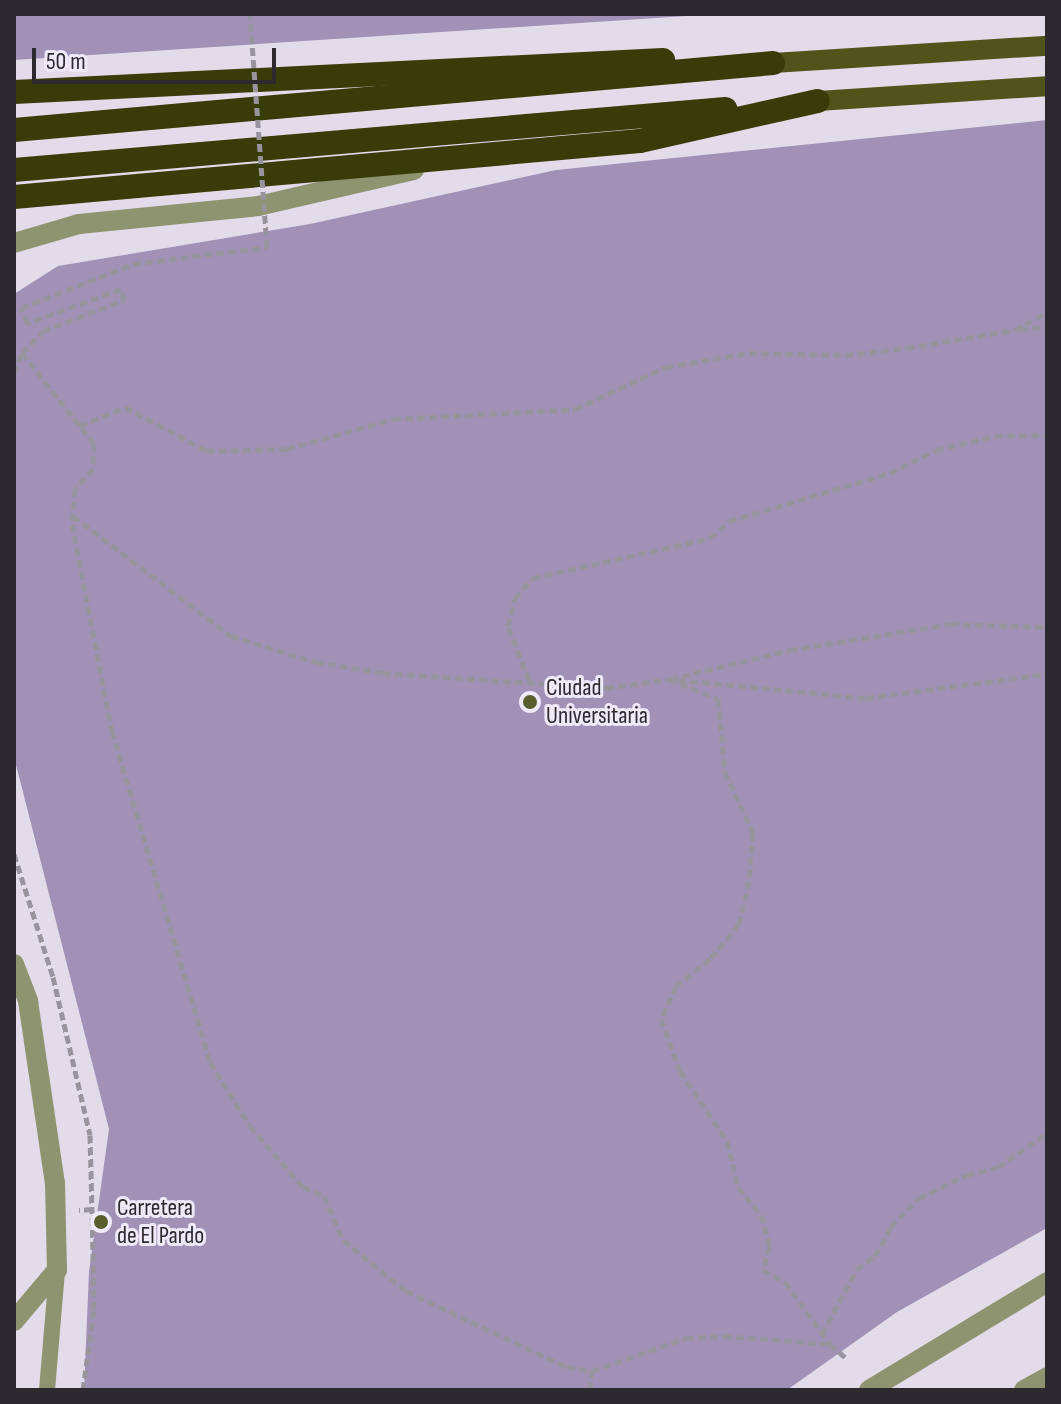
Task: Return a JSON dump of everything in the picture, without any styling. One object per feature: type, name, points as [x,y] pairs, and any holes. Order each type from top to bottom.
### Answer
[{"type":"highway","points":[[14,92],[629,59],[773,63]]},
{"type":"highway","points":[[14,130],[773,63]]},
{"type":"highway","points":[[14,197],[640,141],[818,101]]},
{"type":"highway","points":[[14,170],[818,101]]},
{"type":"main road","points":[[773,63],[1047,46]]},
{"type":"main road","points":[[818,101],[1047,86]]},
{"type":"street","points":[[14,243],[79,224],[258,206],[473,156]]},
{"type":"street","points":[[14,964],[28,1001],[55,1183],[57,1270],[14,1321]]},
{"type":"street","points":[[869,1390],[1047,1282]]},
{"type":"street","points":[[1024,1390],[1047,1377]]},
{"type":"lane","points":[[47,1390],[57,1270]]},
{"type":"path","points":[[14,373],[22,353],[43,331],[124,300],[121,289],[27,323],[21,308],[133,264],[267,247],[250,14]]},
{"type":"path","points":[[1015,330],[1047,312]]},
{"type":"path","points":[[80,426],[125,407],[207,451],[287,449],[393,419],[575,409],[666,367],[749,353],[845,355],[1047,327]]},
{"type":"path","points":[[22,353],[94,444],[93,469],[75,489],[72,515],[112,731],[210,1062],[250,1126],[303,1187],[324,1196],[343,1240],[406,1291],[567,1367],[592,1371],[686,1338],[830,1344]]},
{"type":"path","points":[[529,680],[508,626],[515,598],[533,578],[710,538],[729,521],[890,473],[936,450],[995,436],[1047,435]]},
{"type":"path","points":[[72,515],[231,636],[316,662],[383,673],[529,680],[606,688],[669,679],[790,650],[951,624],[1047,627]]},
{"type":"path","points":[[669,679],[866,698],[1047,674]]},
{"type":"path","points":[[669,679],[718,699],[725,772],[753,833],[739,924],[710,959],[676,986],[661,1019],[680,1071],[727,1141],[738,1187],[761,1215],[770,1246],[763,1270],[785,1282],[830,1344],[846,1358]]},
{"type":"path","points":[[822,1334],[857,1269],[875,1256],[891,1227],[919,1198],[967,1175],[998,1167],[1047,1133]]},
{"type":"path","points":[[83,1390],[94,1309],[92,1209]]},
{"type":"path","points":[[590,1390],[592,1371]]},
{"type":"shaded area","points":[[14,14],[717,14],[14,60]]},
{"type":"shaded area","name":"Ciudad Universitaria","points":[[1047,120],[1047,1228],[897,1312],[787,1390],[84,1390],[89,1272],[109,1129],[14,757],[14,294],[58,266],[310,224],[556,170]]},
{"type":"place","name":"Ciudad Universitaria","points":[[530,702]]},
{"type":"place","name":"Carretera de El Pardo","points":[[101,1222]]}]
